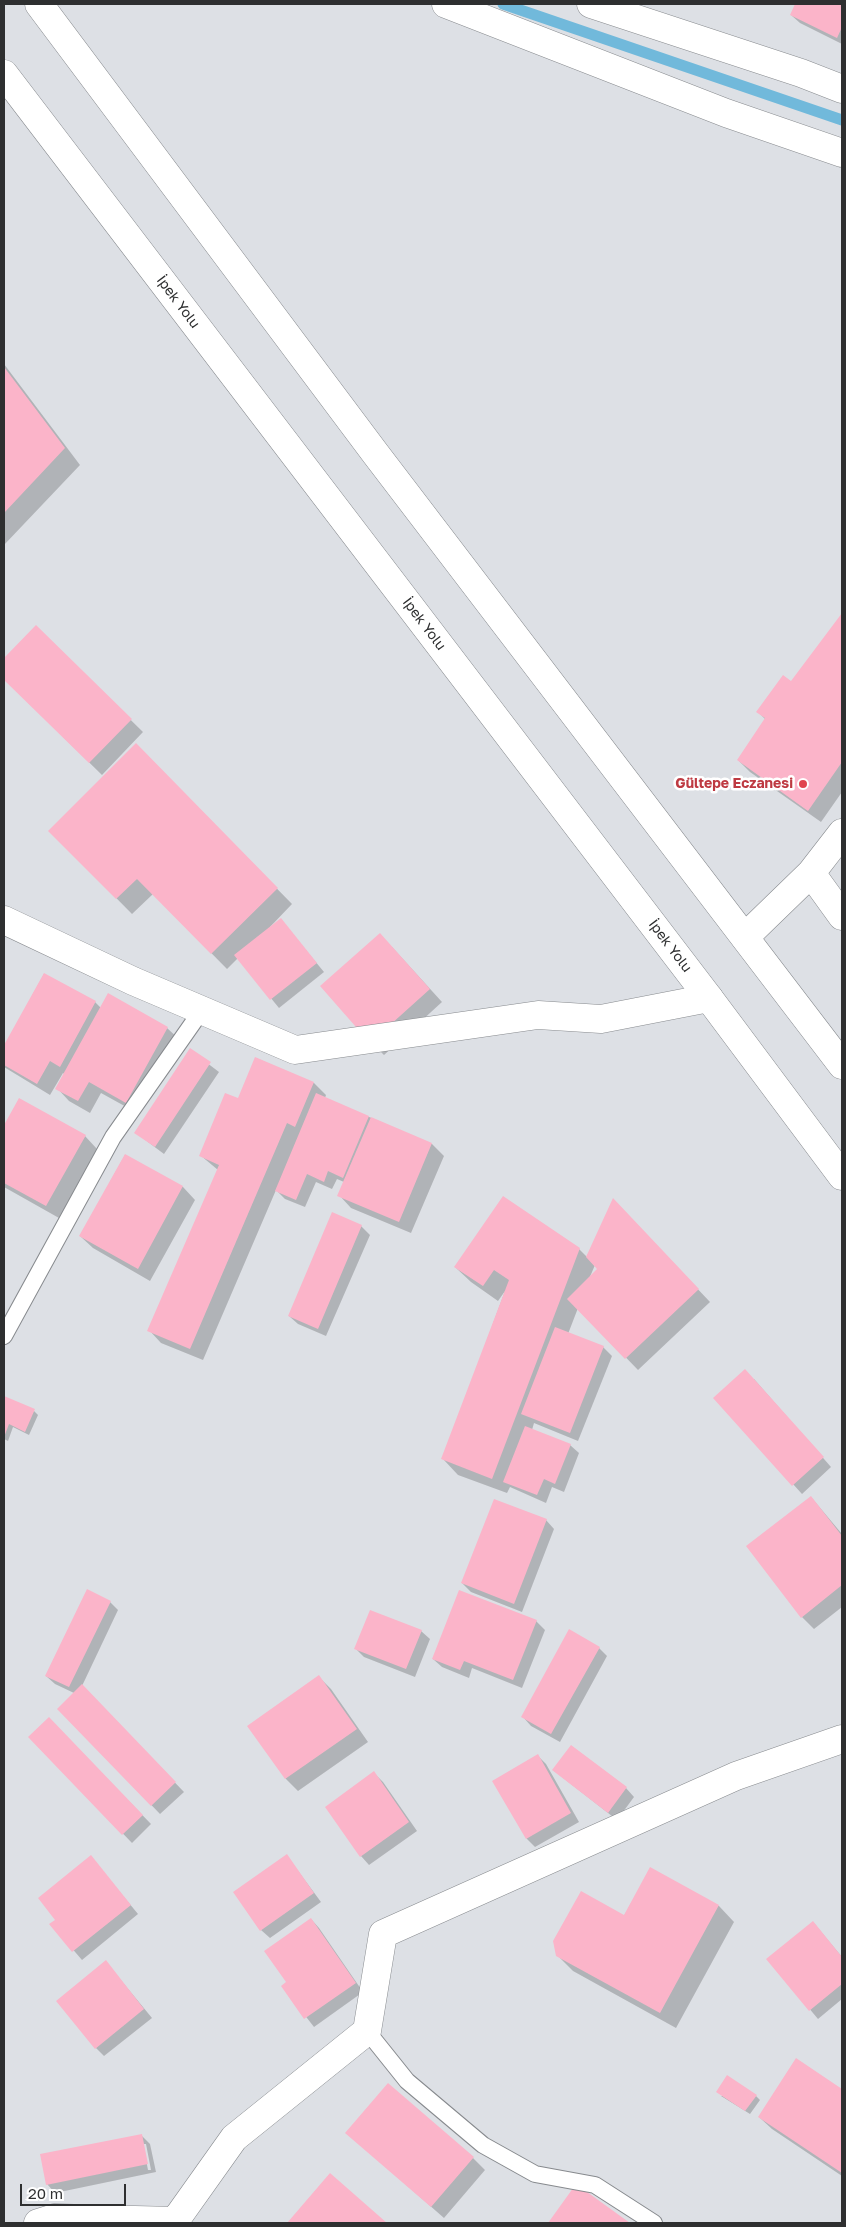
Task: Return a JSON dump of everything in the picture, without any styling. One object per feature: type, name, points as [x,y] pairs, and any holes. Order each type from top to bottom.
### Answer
[{"type":"main road","points":[[39,4],[375,453],[842,1065]]},
{"type":"main road","points":[[446,4],[726,113],[842,153]]},
{"type":"main road","points":[[590,4],[801,73],[842,89]]},
{"type":"main road","name":"İpek Yolu","points":[[4,74],[710,998],[842,1176]]},
{"type":"main road","points":[[745,937],[811,873],[842,833]]},
{"type":"main road","points":[[811,873],[842,916]]},
{"type":"main road","points":[[4,920],[133,981],[295,1050],[538,1015],[601,1019],[710,998]]},
{"type":"main road","points":[[38,2223],[54,2218],[175,2222],[234,2138],[367,2031],[383,1934],[736,1776],[842,1739]]},
{"type":"lane","points":[[4,1336],[113,1137],[202,1010]]},
{"type":"lane","points":[[367,2031],[407,2081],[483,2145],[535,2174],[595,2185],[654,2223]]},
{"type":"building","points":[[795,4],[842,4],[842,27],[837,38],[790,15]]},
{"type":"building","points":[[4,367],[65,448],[4,513]]},
{"type":"building","points":[[842,613],[842,762],[808,811],[737,760],[765,718],[756,712],[783,675],[791,681]]},
{"type":"building","points":[[36,625],[132,719],[89,763],[4,680],[4,658]]},
{"type":"building","points":[[136,743],[278,888],[211,954],[137,879],[116,899],[48,831]]},
{"type":"building","points":[[281,918],[317,963],[270,1000],[234,955]]},
{"type":"building","points":[[380,933],[430,989],[370,1043],[320,986]]},
{"type":"building","points":[[44,973],[96,1001],[60,1067],[50,1061],[37,1084],[4,1065],[4,1045]]},
{"type":"building","points":[[108,993],[168,1027],[126,1103],[89,1082],[78,1101],[55,1089]]},
{"type":"building","points":[[190,1048],[211,1062],[155,1147],[134,1133]]},
{"type":"building","points":[[255,1057],[314,1082],[295,1127],[287,1123],[190,1349],[147,1331],[219,1165],[199,1156],[225,1093],[238,1098]]},
{"type":"building","points":[[316,1093],[369,1116],[343,1178],[328,1171],[324,1182],[307,1174],[296,1200],[275,1191]]},
{"type":"building","points":[[19,1098],[86,1135],[46,1206],[4,1183],[4,1125]]},
{"type":"building","points":[[371,1117],[432,1143],[399,1222],[337,1196]]},
{"type":"building","points":[[125,1154],[183,1186],[138,1269],[79,1236]]},
{"type":"building","points":[[503,1196],[580,1248],[492,1479],[441,1459],[509,1280],[494,1270],[483,1286],[454,1267]]},
{"type":"building","points":[[613,1198],[699,1289],[625,1359],[567,1299],[597,1269],[586,1257]]},
{"type":"building","points":[[332,1212],[362,1225],[318,1329],[288,1316]]},
{"type":"building","points":[[555,1327],[604,1346],[570,1433],[521,1414]]},
{"type":"building","points":[[745,1369],[824,1457],[792,1486],[713,1398]]},
{"type":"building","points":[[4,1396],[35,1409],[25,1432],[9,1424],[4,1437]]},
{"type":"building","points":[[525,1426],[571,1444],[555,1484],[544,1479],[537,1495],[503,1482]]},
{"type":"building","points":[[811,1496],[842,1536],[842,1585],[801,1618],[746,1546]]},
{"type":"building","points":[[494,1499],[547,1519],[514,1604],[461,1583]]},
{"type":"building","points":[[87,1589],[111,1601],[69,1687],[45,1676]]},
{"type":"building","points":[[459,1590],[537,1620],[513,1680],[464,1661],[460,1670],[432,1659]]},
{"type":"building","points":[[370,1610],[422,1630],[406,1669],[354,1649]]},
{"type":"building","points":[[569,1629],[600,1647],[551,1734],[521,1717]]},
{"type":"building","points":[[319,1675],[357,1729],[285,1779],[247,1726]]},
{"type":"building","points":[[82,1684],[176,1782],[151,1806],[57,1709]]},
{"type":"building","points":[[49,1717],[143,1815],[122,1835],[28,1737]]},
{"type":"building","points":[[571,1745],[627,1787],[608,1813],[552,1770]]},
{"type":"building","points":[[538,1754],[571,1813],[526,1839],[492,1781]]},
{"type":"building","points":[[374,1771],[409,1822],[360,1857],[325,1807]]},
{"type":"building","points":[[287,1854],[314,1893],[260,1931],[233,1892]]},
{"type":"building","points":[[91,1855],[131,1905],[72,1952],[49,1924],[55,1920],[38,1898]]},
{"type":"building","points":[[650,1867],[719,1905],[660,2013],[556,1956],[553,1941],[581,1891],[624,1915]]},
{"type":"building","points":[[311,1918],[356,1983],[304,2019],[281,1986],[286,1982],[264,1951]]},
{"type":"building","points":[[813,1921],[842,1957],[842,1984],[809,2011],[766,1959]]},
{"type":"building","points":[[106,1960],[144,2009],[95,2049],[56,2001]]},
{"type":"building","points":[[796,2058],[842,2089],[842,2173],[758,2117]]},
{"type":"building","points":[[727,2075],[757,2095],[745,2111],[716,2092]]},
{"type":"building","points":[[388,2083],[474,2157],[431,2207],[345,2133]]},
{"type":"building","points":[[142,2134],[148,2164],[46,2185],[40,2154]]},
{"type":"building","points":[[330,2173],[387,2223],[287,2223]]},
{"type":"building","points":[[576,2184],[630,2223],[548,2223]]},
{"type":"waterway","points":[[503,4],[842,120]]},
{"type":"place","name":"Gültepe Eczanesi","points":[[803,784]]}]
